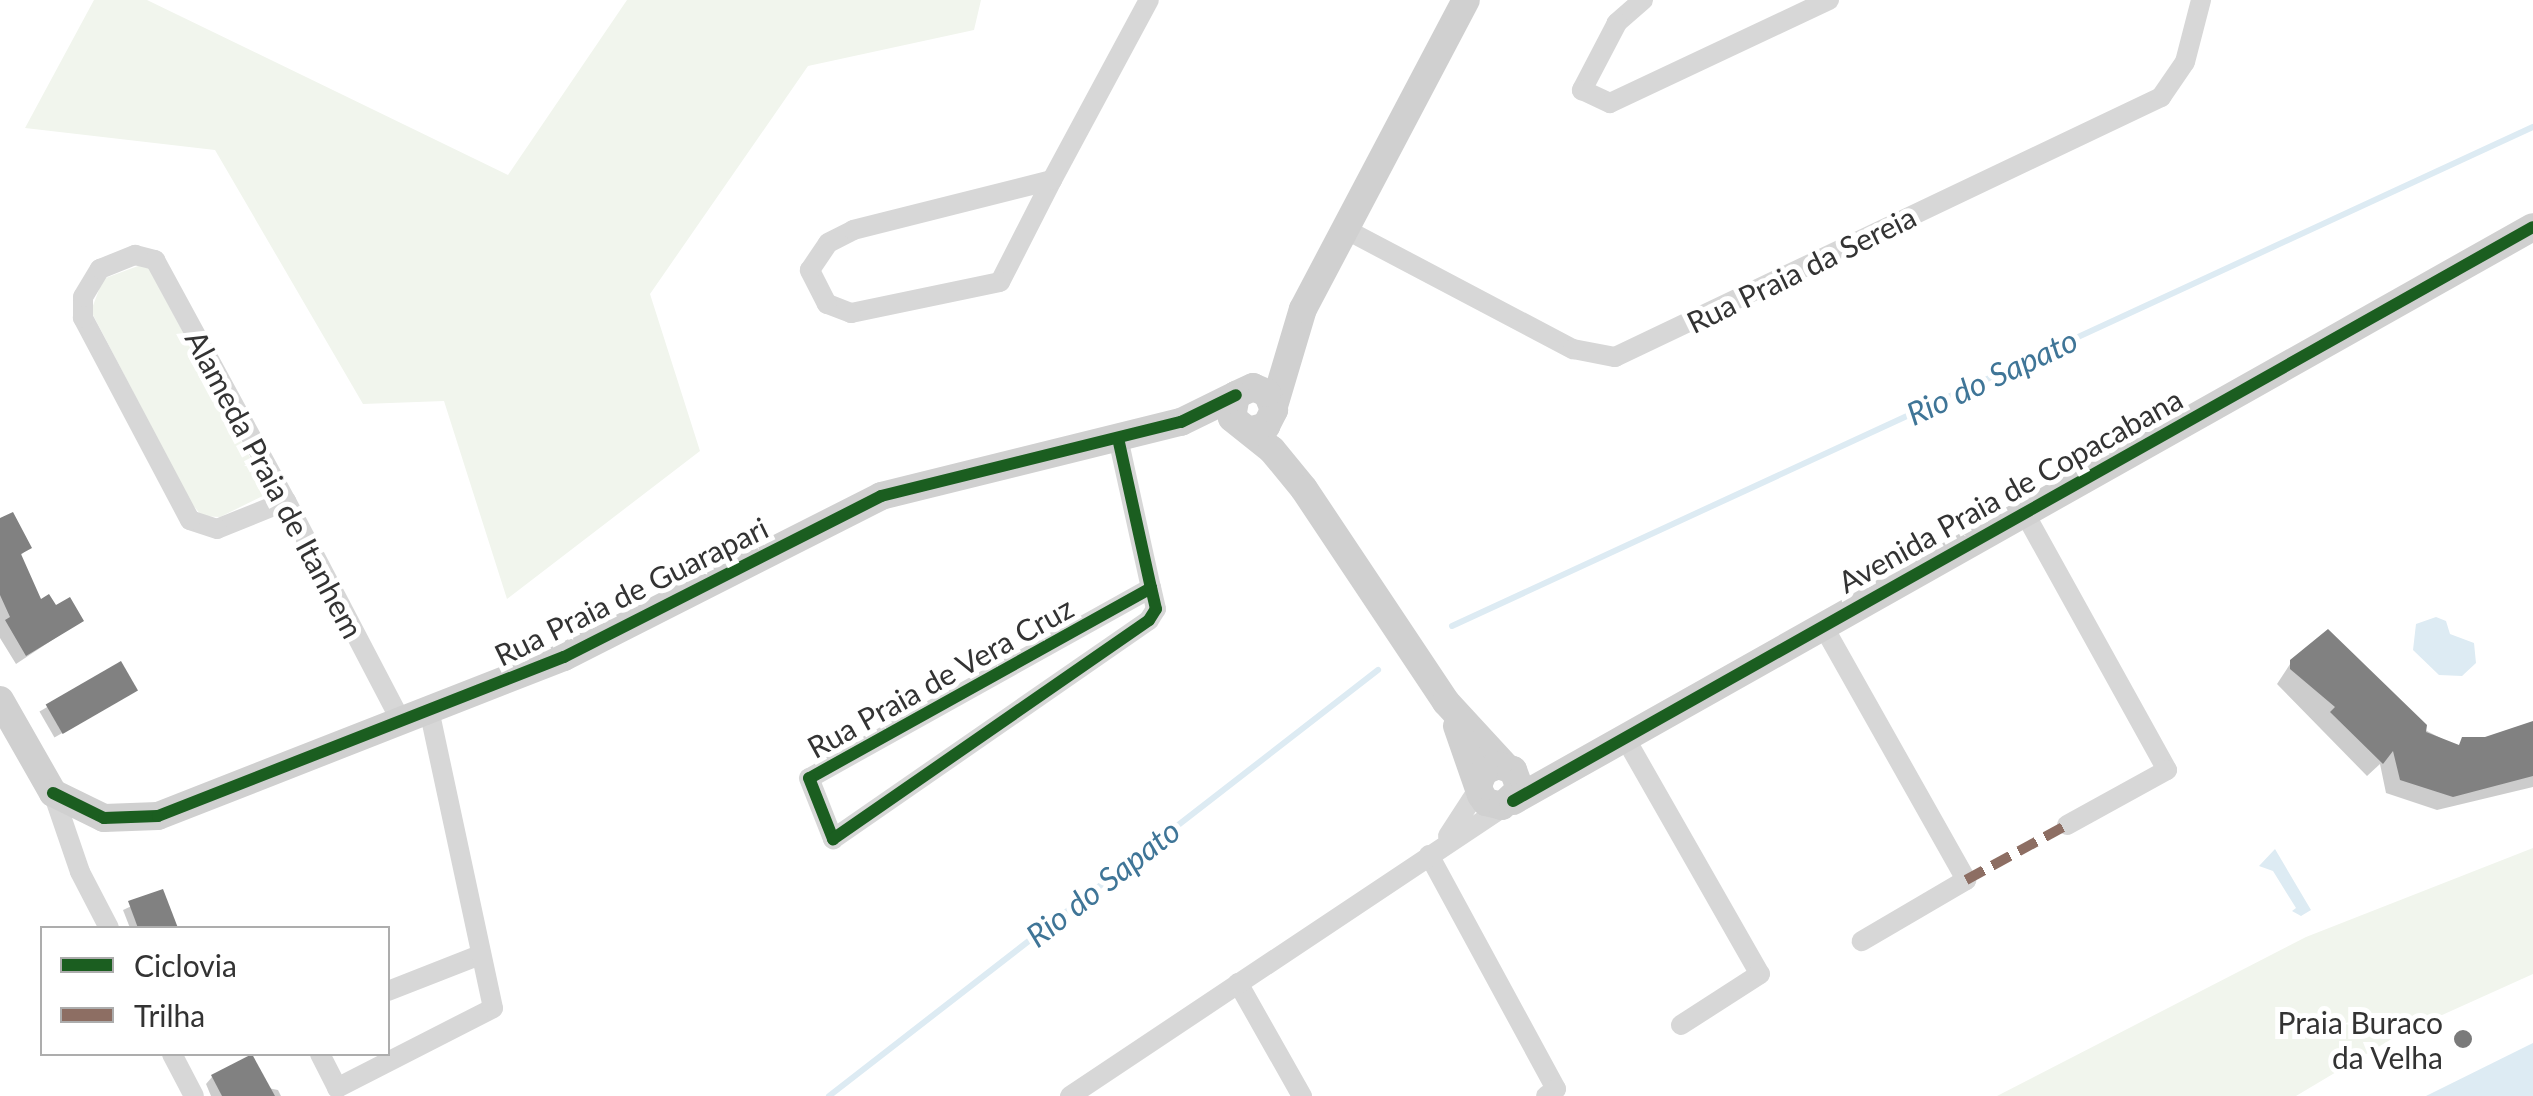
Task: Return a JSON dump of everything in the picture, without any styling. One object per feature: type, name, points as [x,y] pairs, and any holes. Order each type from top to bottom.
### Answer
[{"type":"street","points":[[1052,180],[853,230],[828,243],[810,270],[827,304],[852,313],[1000,282],[1149,0]]},
{"type":"street","name":"Rua Praia de Guarapari","points":[[53,793],[104,818],[134,822],[564,657],[881,496],[1181,422],[1237,393],[1303,309],[1466,0]]},
{"type":"street","points":[[1643,0],[1617,23],[1582,90],[1610,103],[1830,0]]},
{"type":"street","name":"Rua Praia da Sereia","points":[[1346,229],[1574,349],[1615,357],[2160,98],[2185,62],[2201,0]]},
{"type":"street","name":"Avenida Praia de Copacabana","points":[[1070,1096],[1511,802],[2533,227]]},
{"type":"street","name":"Alameda Praia de Itanhem","points":[[286,500],[217,528],[198,526],[184,512],[83,318],[94,275],[142,254],[159,266],[286,500],[400,721]]},
{"type":"street","name":"Rua Praia de Guarapari","points":[[1274,408],[1303,309]]},
{"type":"street","points":[[1304,489],[1274,408],[1260,389],[1237,393],[1232,418],[1304,489],[1446,702],[1520,782],[1511,802],[1494,805],[1479,786],[1446,702]]},
{"type":"street","points":[[1247,430],[1266,426],[1274,408]]},
{"type":"street","name":"Rua Praia de Guarapari","points":[[1181,422],[1247,430]]},
{"type":"street","points":[[1118,438],[1151,588]]},
{"type":"street","points":[[2024,512],[2167,770],[2067,824]]},
{"type":"street","name":"Rua Praia de Vera Cruz","points":[[1151,588],[1156,609],[1149,620],[833,839],[808,778],[1151,588]]},
{"type":"street","points":[[1822,624],[1966,880],[1862,941]]},
{"type":"street","points":[[0,700],[53,793],[80,872],[108,926]]},
{"type":"street","points":[[321,1056],[337,1088],[493,1008],[429,710]]},
{"type":"street","points":[[1624,736],[1760,974],[1681,1025]]},
{"type":"street","name":"Avenida Praia de Copacabana","points":[[1506,766],[1592,755]]},
{"type":"street","points":[[1479,786],[1490,766],[1506,766]]},
{"type":"street","name":"Avenida Praia de Copacabana","points":[[1433,852],[1479,786]]},
{"type":"street","points":[[1433,852],[1551,1093]]},
{"type":"street","points":[[390,990],[480,956]]},
{"type":"street","points":[[1238,983],[1302,1096]]},
{"type":"street","points":[[173,1056],[194,1096]]},
{"type":"shaded area","points":[[94,0],[147,0],[508,175],[627,0],[981,0],[974,30],[808,66],[650,294],[700,451],[507,599],[444,401],[363,404],[215,150],[25,128]]},
{"type":"shaded area","points":[[146,263],[269,493],[220,517],[202,516],[191,503],[91,311],[103,279]]},
{"type":"shaded area","points":[[2436,617],[2446,621],[2450,634],[2474,643],[2476,663],[2462,676],[2439,675],[2413,650],[2416,624]]},
{"type":"shaded area","points":[[2533,848],[2533,974],[2400,1034],[2296,1096],[1997,1096],[2306,937]]},
{"type":"shaded area","points":[[2275,849],[2311,910],[2301,916],[2292,911],[2296,908],[2273,871],[2259,866]]},
{"type":"shaded area","points":[[2533,1043],[2533,1096],[2426,1096]]},
{"type":"building","points":[[13,512],[32,548],[21,554],[41,599],[49,594],[56,605],[70,597],[84,621],[26,656],[5,620],[10,617],[0,595],[0,518]]},
{"type":"building","points":[[2328,629],[2427,725],[2426,732],[2459,745],[2462,737],[2485,737],[2533,721],[2533,776],[2453,797],[2400,780],[2393,751],[2383,764],[2330,712],[2335,707],[2290,669],[2290,660]]},
{"type":"building","points":[[121,661],[138,690],[63,734],[46,704]]},
{"type":"building","points":[[163,889],[177,926],[137,926],[128,901]]},
{"type":"building","points":[[253,1056],[275,1096],[222,1096],[211,1075]]},
{"type":"waterway","name":"Rio do Sapato","points":[[1452,626],[2533,127]]},
{"type":"waterway","name":"Rio do Sapato","points":[[829,1096],[1378,670]]},
{"type":"marked path","points":[[1966,880],[2067,825]]},
{"type":"cycle path","points":[[1513,801],[2533,227]]},
{"type":"cycle path","points":[[53,793],[104,818],[158,816],[564,657],[881,496],[1181,422],[1236,395]]},
{"type":"cycle path","points":[[1118,438],[1151,588],[809,778],[833,839],[1149,620],[1156,609],[1151,588]]},
{"type":"place","name":"Praia Buraco da Velha","points":[[2463,1039]]}]
